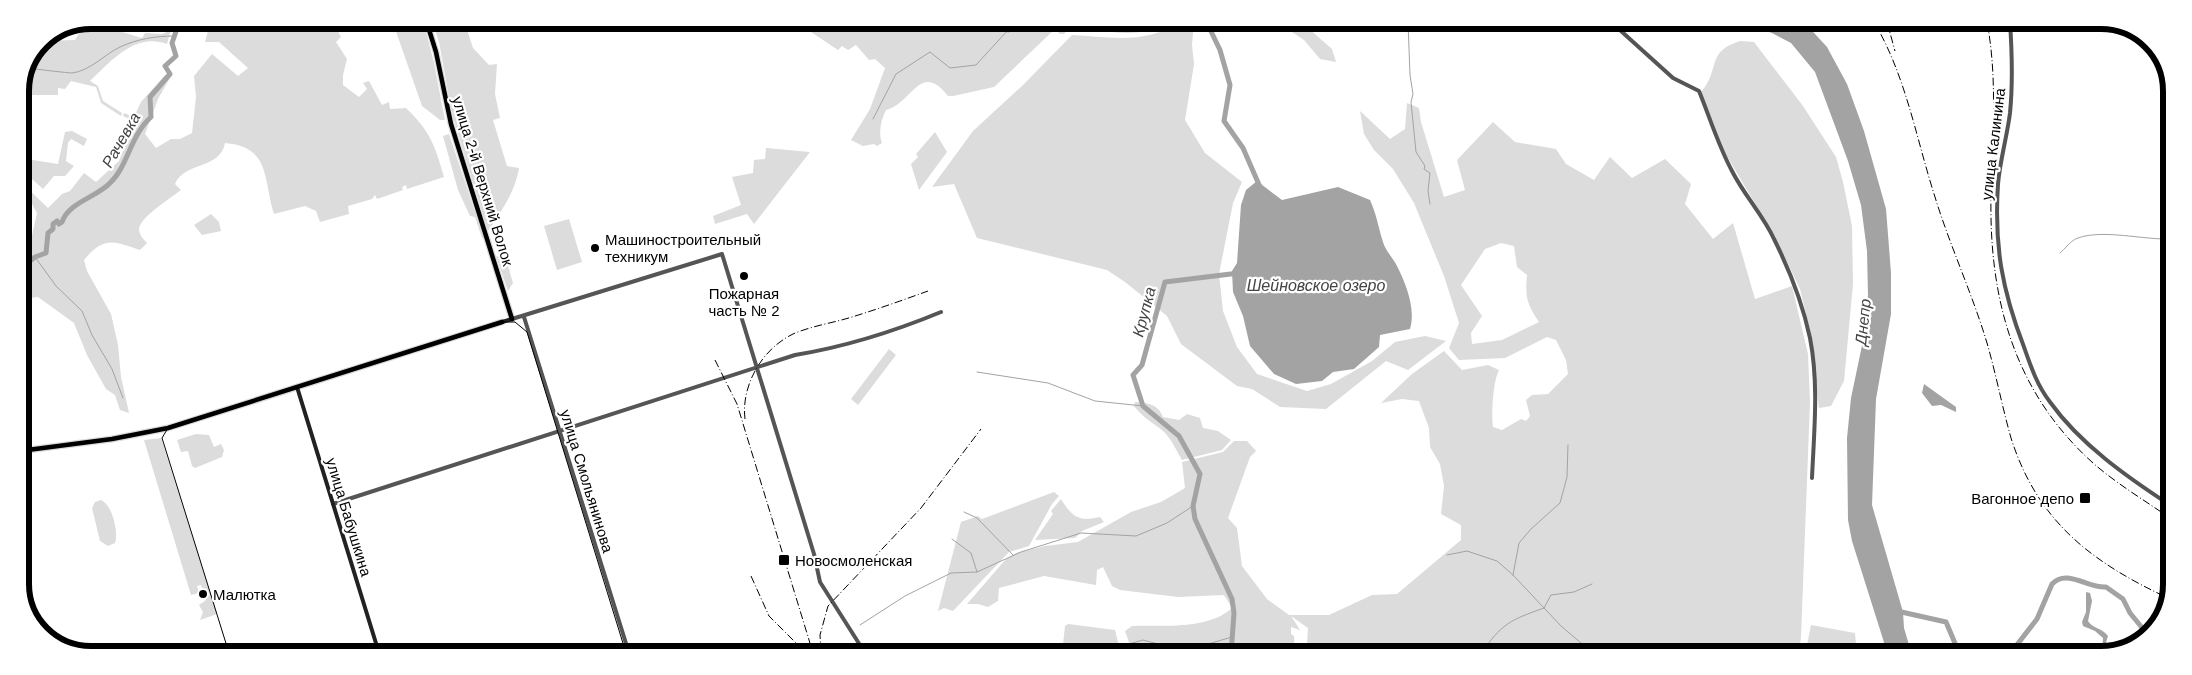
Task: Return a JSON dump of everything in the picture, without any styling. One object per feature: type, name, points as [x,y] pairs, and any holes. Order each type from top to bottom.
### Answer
[{"type":"main road","name":"улица 2-й Верхний Волок","points":[[429,29],[436,52],[450,124],[512,319]]},
{"type":"main road","points":[[29,450],[168,428],[512,319]]},
{"type":"main road","name":"улица Бабушкина","points":[[297,387],[377,646]]},
{"type":"street","points":[[1619,29],[1673,78],[1698,91],[1716,140],[1733,173],[1774,238],[1810,337],[1815,397],[1812,478]]},
{"type":"street","name":"улица Калинина","points":[[2010,29],[2012,81],[2010,114],[1998,185],[1998,242],[2004,290],[2037,383],[2064,419],[2118,468],[2163,500]]},
{"type":"street","points":[[512,319],[722,254],[814,554],[820,582],[859,646]]},
{"type":"street","points":[[333,504],[795,355],[820,351],[907,326],[941,312]]},
{"type":"street","name":"улица Смольянинова","points":[[524,316],[627,646]]},
{"type":"shaded area","points":[[124,29],[122,32],[142,38],[145,33],[162,34],[171,30],[167,44],[155,41],[134,45],[115,57],[90,81],[98,86],[103,101],[122,113],[121,116],[101,103],[96,87],[71,81],[65,89],[58,88],[58,95],[29,95],[30,78],[39,56],[54,41],[75,40],[81,30]]},
{"type":"shaded area","points":[[206,29],[338,29],[341,37],[336,42],[347,59],[343,75],[343,85],[359,97],[367,89],[363,83],[369,81],[382,105],[389,102],[390,109],[406,108],[421,124],[431,139],[444,177],[407,189],[406,185],[402,187],[403,190],[377,199],[375,195],[372,199],[348,206],[349,214],[320,222],[316,211],[305,206],[274,214],[263,167],[251,151],[240,146],[225,143],[222,152],[216,158],[186,172],[175,184],[181,190],[150,213],[141,224],[140,233],[147,243],[140,250],[123,244],[103,244],[91,252],[84,260],[87,271],[111,314],[129,413],[120,410],[115,395],[106,389],[87,355],[74,323],[38,297],[29,298],[29,242],[37,213],[29,198],[29,190],[48,208],[62,194],[70,191],[84,173],[96,182],[119,161],[134,121],[123,116],[124,113],[134,117],[141,102],[165,75],[171,76],[158,99],[145,134],[156,148],[171,139],[180,139],[192,133],[196,97],[194,76],[212,54],[238,76],[248,68],[219,42],[205,42],[208,31]]},
{"type":"shaded area","points":[[395,29],[425,29],[445,120],[440,120],[422,106]]},
{"type":"shaded area","points":[[435,29],[467,29],[473,48],[489,65],[497,64],[495,94],[500,118],[493,120],[507,166],[519,168],[511,194],[488,231],[452,114]]},
{"type":"shaded area","points":[[806,29],[1055,29],[994,87],[948,96],[938,86],[930,82],[916,87],[903,100],[886,110],[881,126],[880,135],[882,143],[877,146],[874,144],[863,146],[851,140],[870,109],[885,68],[875,59],[869,60],[856,45],[848,50],[842,46],[838,50]]},
{"type":"shaded area","points":[[1055,29],[1068,29],[1064,34],[1060,34]]},
{"type":"shaded area","points":[[1092,29],[1125,29],[1132,31],[1133,29],[1152,29],[1136,33]]},
{"type":"shaded area","points":[[1168,29],[1193,29],[1192,45],[1194,64],[1185,120],[1205,153],[1242,182],[1233,203],[1219,274],[1223,311],[1237,347],[1257,374],[1307,391],[1331,384],[1372,361],[1395,342],[1425,336],[1446,341],[1408,370],[1386,361],[1326,409],[1280,407],[1252,389],[1237,386],[1181,344],[1167,316],[1107,270],[977,238],[954,184],[932,187],[973,131],[1023,85],[1072,35],[1128,38],[1155,34]]},
{"type":"shaded area","points":[[1288,29],[1309,29],[1332,49],[1336,62],[1320,59],[1304,40]]},
{"type":"shaded area","points":[[1740,41],[1754,42],[1803,106],[1836,157],[1843,182],[1852,226],[1853,284],[1844,381],[1831,406],[1819,408],[1810,330],[1800,289],[1777,241],[1721,146],[1701,92],[1711,76],[1715,62],[1722,50]]},
{"type":"shaded area","points":[[1407,103],[1419,108],[1421,122],[1444,197],[1465,190],[1457,160],[1493,122],[1515,142],[1556,149],[1566,164],[1594,180],[1610,157],[1632,178],[1665,159],[1691,184],[1685,204],[1713,239],[1733,223],[1755,299],[1792,286],[1808,354],[1810,402],[1800,646],[1306,646],[1308,628],[1291,616],[1300,630],[1291,627],[1291,634],[1294,636],[1292,646],[1130,646],[1125,631],[1132,626],[1171,626],[1198,623],[1211,620],[1232,608],[1224,595],[1178,597],[1120,590],[1112,586],[1103,567],[1097,570],[1096,585],[1044,576],[999,588],[998,601],[988,607],[978,604],[967,604],[1006,559],[1016,553],[1045,546],[1078,542],[1131,512],[1161,502],[1185,488],[1182,462],[1223,452],[1234,441],[1247,441],[1256,451],[1250,457],[1228,518],[1237,528],[1242,566],[1267,599],[1289,615],[1329,615],[1372,595],[1397,594],[1461,540],[1461,525],[1441,514],[1444,486],[1440,464],[1430,447],[1429,428],[1419,401],[1402,399],[1381,403],[1412,374],[1444,351],[1462,370],[1488,365],[1499,370],[1494,389],[1492,421],[1493,427],[1502,430],[1521,419],[1526,421],[1530,416],[1526,400],[1532,395],[1548,394],[1568,374],[1566,360],[1556,340],[1547,337],[1505,358],[1459,360],[1449,348],[1459,323],[1444,276],[1414,203],[1393,169],[1374,150],[1364,134],[1360,111],[1390,139],[1405,129]],"holes":[[[1501,243],[1514,246],[1517,267],[1527,275],[1526,290],[1528,300],[1539,322],[1502,340],[1472,344],[1471,333],[1482,316],[1461,285],[1485,249]]]},
{"type":"shaded area","points":[[72,131],[87,139],[84,146],[71,139],[68,143],[66,161],[74,166],[65,176],[54,176],[43,189],[32,179],[29,182],[29,159],[58,164],[65,132]]},
{"type":"shaded area","points":[[935,132],[947,152],[919,190],[911,164],[918,157],[916,154]]},
{"type":"shaded area","points":[[449,134],[484,239],[475,217],[470,216],[458,190],[443,136]]},
{"type":"shaded area","points":[[766,148],[810,152],[754,224],[747,214],[715,224],[713,216],[741,205],[732,177],[753,173],[754,160],[765,159]]},
{"type":"shaded area","points":[[211,214],[219,222],[221,231],[202,235],[194,225]]},
{"type":"shaded area","points":[[569,219],[582,262],[557,270],[544,226]]},
{"type":"shaded area","points":[[496,256],[506,259],[513,283],[508,291]]},
{"type":"shaded area","points":[[889,349],[896,355],[858,405],[851,399]]},
{"type":"shaded area","points":[[1135,402],[1155,407],[1163,417],[1179,420],[1187,414],[1200,418],[1203,428],[1218,431],[1231,440],[1222,450],[1182,460],[1166,434],[1140,413],[1134,406]]},
{"type":"shaded area","points":[[196,434],[209,435],[214,447],[221,444],[224,450],[222,457],[195,468],[192,466],[188,451],[181,452],[177,440]]},
{"type":"shaded area","points":[[161,438],[217,614],[200,620],[203,612],[199,605],[206,600],[201,585],[197,586],[199,593],[191,595],[144,440]]},
{"type":"shaded area","points":[[1054,492],[1059,496],[1052,504],[1029,546],[1009,552],[953,611],[944,608],[938,611],[961,522],[978,516],[982,519]]},
{"type":"shaded area","points":[[1061,499],[1077,517],[1087,519],[1100,517],[1104,522],[1082,531],[1075,538],[1035,540],[1053,514],[1051,511]]},
{"type":"shaded area","points":[[101,500],[108,507],[114,519],[115,543],[108,546],[100,541],[92,508],[95,502]]},
{"type":"shaded area","points":[[1068,624],[1115,630],[1119,646],[1063,646],[1065,626]]},
{"type":"shaded area","points":[[1811,625],[1855,633],[1856,646],[1807,646]]},
{"type":"water","points":[[1760,29],[1810,29],[1827,47],[1847,84],[1864,131],[1886,209],[1891,273],[1891,314],[1876,399],[1872,505],[1903,612],[1904,628],[1909,646],[1885,646],[1852,541],[1848,520],[1847,438],[1851,398],[1864,336],[1868,295],[1867,251],[1861,205],[1848,161],[1815,72],[1791,43]]},
{"type":"water","name":"Шейновское озеро","points":[[1257,181],[1282,200],[1338,187],[1370,200],[1384,245],[1397,266],[1407,289],[1412,313],[1410,329],[1380,335],[1379,347],[1354,369],[1333,372],[1322,381],[1296,384],[1274,374],[1250,346],[1243,316],[1233,292],[1232,271],[1237,263],[1241,205],[1246,190]]},
{"type":"water","points":[[1924,384],[1956,407],[1956,412],[1941,405],[1932,406],[1922,393]]},
{"type":"water","points":[[2086,592],[2090,593],[2092,601],[2088,621],[2108,636],[2105,646],[2103,646],[2103,638],[2095,631],[2083,626],[2082,622],[2086,612]]},
{"type":"waterway","name":"Рачевка","points":[[29,262],[35,257],[46,253],[48,233],[53,229],[53,224],[57,221],[59,224],[62,222],[71,209],[104,188],[116,176],[138,133],[151,117],[150,97],[170,74],[165,66],[176,56],[172,43],[177,29]]},
{"type":"waterway","name":"Крупка","points":[[1210,29],[1220,50],[1230,85],[1224,121],[1243,148],[1260,187]]},
{"type":"waterway","points":[[1408,29],[1410,75],[1413,94],[1411,102],[1416,152],[1425,166],[1424,169],[1430,173],[1428,191],[1430,204]]},
{"type":"waterway","points":[[873,119],[896,74],[930,52],[950,68],[976,65],[1008,30]]},
{"type":"waterway","points":[[33,68],[69,73],[79,72],[126,44],[147,38],[174,36]]},
{"type":"waterway","points":[[2060,253],[2075,239],[2088,236],[2111,235],[2163,239]]},
{"type":"waterway","points":[[35,257],[56,286],[82,311],[92,335],[112,369],[123,398]]},
{"type":"waterway","name":"Крупка","points":[[1232,646],[1234,613],[1232,599],[1195,519],[1193,506],[1200,474],[1179,436],[1143,406],[1133,375],[1142,365],[1165,282],[1239,273]]},
{"type":"waterway","points":[[977,372],[1048,383],[1095,401],[1143,406]]},
{"type":"waterway","points":[[1513,575],[1519,543],[1531,529],[1560,503],[1567,477],[1568,445]]},
{"type":"waterway","points":[[860,625],[905,596],[951,573],[977,572],[1021,552],[1081,533],[1136,536],[1167,523],[1193,506]]},
{"type":"waterway","points":[[964,512],[977,518],[1013,555]]},
{"type":"waterway","points":[[952,539],[971,553],[977,572]]},
{"type":"waterway","points":[[1447,555],[1467,551],[1497,561],[1513,575],[1561,626],[1585,646]]},
{"type":"waterway","points":[[2016,646],[2037,619],[2052,584],[2064,578],[2106,587],[2123,599],[2130,613],[2143,629]]},
{"type":"waterway","points":[[1487,646],[1507,624],[1544,608],[1551,595],[1574,592],[1592,584]]},
{"type":"waterway","points":[[1897,611],[1946,622],[1956,646]]},
{"type":"waterway","points":[[1201,646],[1232,637]]},
{"type":"waterway","points":[[1122,646],[1143,640],[1165,646]]},
{"type":"tram line","points":[[502,322],[515,322],[527,332],[624,646]]},
{"type":"tram line","points":[[168,428],[162,438],[227,646]]},
{"type":"railway","points":[[1878,29],[1902,86],[1941,215],[1975,306],[1987,343],[2011,438],[2022,468],[2036,494],[2053,517],[2072,537],[2116,571],[2162,595]]},
{"type":"railway","points":[[1889,29],[1895,51]]},
{"type":"railway","points":[[1988,29],[1993,87],[1992,234],[1995,271],[2002,307],[2012,342],[2025,374],[2043,406],[2066,435],[2102,471],[2163,513]]},
{"type":"railway","points":[[745,419],[746,393],[750,381],[763,359],[782,341],[800,331],[862,314],[928,291]]},
{"type":"railway","points":[[715,360],[737,404],[811,646]]},
{"type":"railway","points":[[821,646],[820,635],[828,606],[921,508],[981,429]]},
{"type":"railway","points":[[751,576],[769,616],[799,646]]},
{"type":"place","name":"Машиностроительный техникум","points":[[595,248]]},
{"type":"place","name":"Пожарная часть № 2","points":[[744,276]]},
{"type":"place","name":"Вагонное депо","points":[[2085,498]]},
{"type":"place","name":"Новосмоленская","points":[[784,560]]},
{"type":"place","name":"Малютка","points":[[203,594]]},
{"type":"water label","name":"Днепр","points":[[1863,322]]}]
